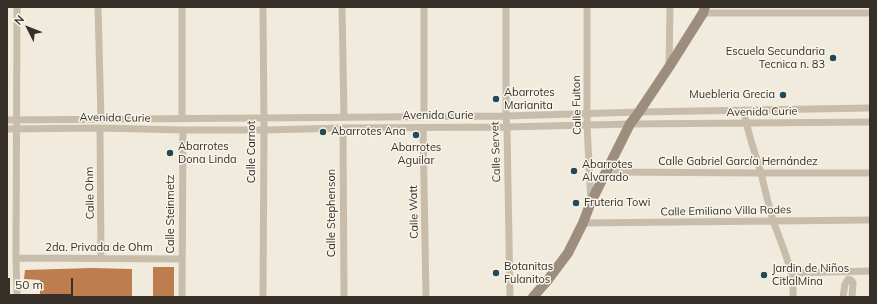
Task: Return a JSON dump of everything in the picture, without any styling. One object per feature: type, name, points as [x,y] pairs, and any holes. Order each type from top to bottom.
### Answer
[{"type":"main road","points":[[533,297],[568,253],[583,223],[591,202],[630,124],[669,67],[704,10]]},
{"type":"street","points":[[17,7],[17,297]]},
{"type":"street","points":[[98,7],[100,119]]},
{"type":"street","points":[[182,7],[182,119]]},
{"type":"street","name":"Calle Carnot","points":[[263,7],[263,297]]},
{"type":"street","points":[[342,7],[344,117]]},
{"type":"street","points":[[424,7],[424,117]]},
{"type":"street","name":"Calle Servet","points":[[506,7],[506,116],[510,297]]},
{"type":"street","name":"Calle Fulton","points":[[587,7],[587,125],[591,202]]},
{"type":"street","points":[[669,67],[670,7]]},
{"type":"street","points":[[704,10],[870,13]]},
{"type":"street","name":"Avenida Curie","points":[[7,120],[506,116],[870,108]]},
{"type":"street","points":[[744,111],[746,123],[774,221],[791,273],[793,297]]},
{"type":"street","name":"Avenida Curie","points":[[7,129],[100,128],[264,130],[870,122]]},
{"type":"street","name":"Calle Ohm","points":[[100,128],[101,259]]},
{"type":"street","name":"Calle Stephenson","points":[[343,128],[344,297]]},
{"type":"street","name":"Calle Watt","points":[[423,128],[426,297]]},
{"type":"street","name":"Calle Steinmetz","points":[[182,297],[183,130]]},
{"type":"street","name":"Calle Gabriel García Hernández","points":[[606,172],[870,173]]},
{"type":"street","name":"Calle Emiliano Villa Rodes","points":[[583,223],[870,220]]},
{"type":"street","name":"2da. Privada de Ohm","points":[[16,258],[182,259]]},
{"type":"street","points":[[791,273],[870,271]]},
{"type":"street","points":[[843,297],[845,284],[848,279],[851,280],[852,283],[852,297]]},
{"type":"building","points":[[153,267],[174,267],[174,297],[153,297]]},
{"type":"building","points":[[92,268],[132,269],[132,297],[40,297],[40,280],[24,279],[25,270]]},
{"type":"place","name":"Escuela Secundaria Tecnica n. 83","points":[[833,58]]},
{"type":"place","name":"Muebleria Grecia","points":[[783,95]]},
{"type":"place","name":"Abarrotes Marianita","points":[[496,99]]},
{"type":"place","name":"Abarrotes Ana","points":[[323,132]]},
{"type":"place","name":"Abarrotes Aguilar","points":[[416,135]]},
{"type":"place","name":"Abarrotes Dona Linda","points":[[170,153]]},
{"type":"place","name":"Abarrotes Alvarado","points":[[574,171]]},
{"type":"place","name":"Fruteria Towi","points":[[576,203]]},
{"type":"place","name":"Botanitas Fulanitos","points":[[496,273]]},
{"type":"place","name":"Jardin de Niños CitlalMina","points":[[764,275]]}]
